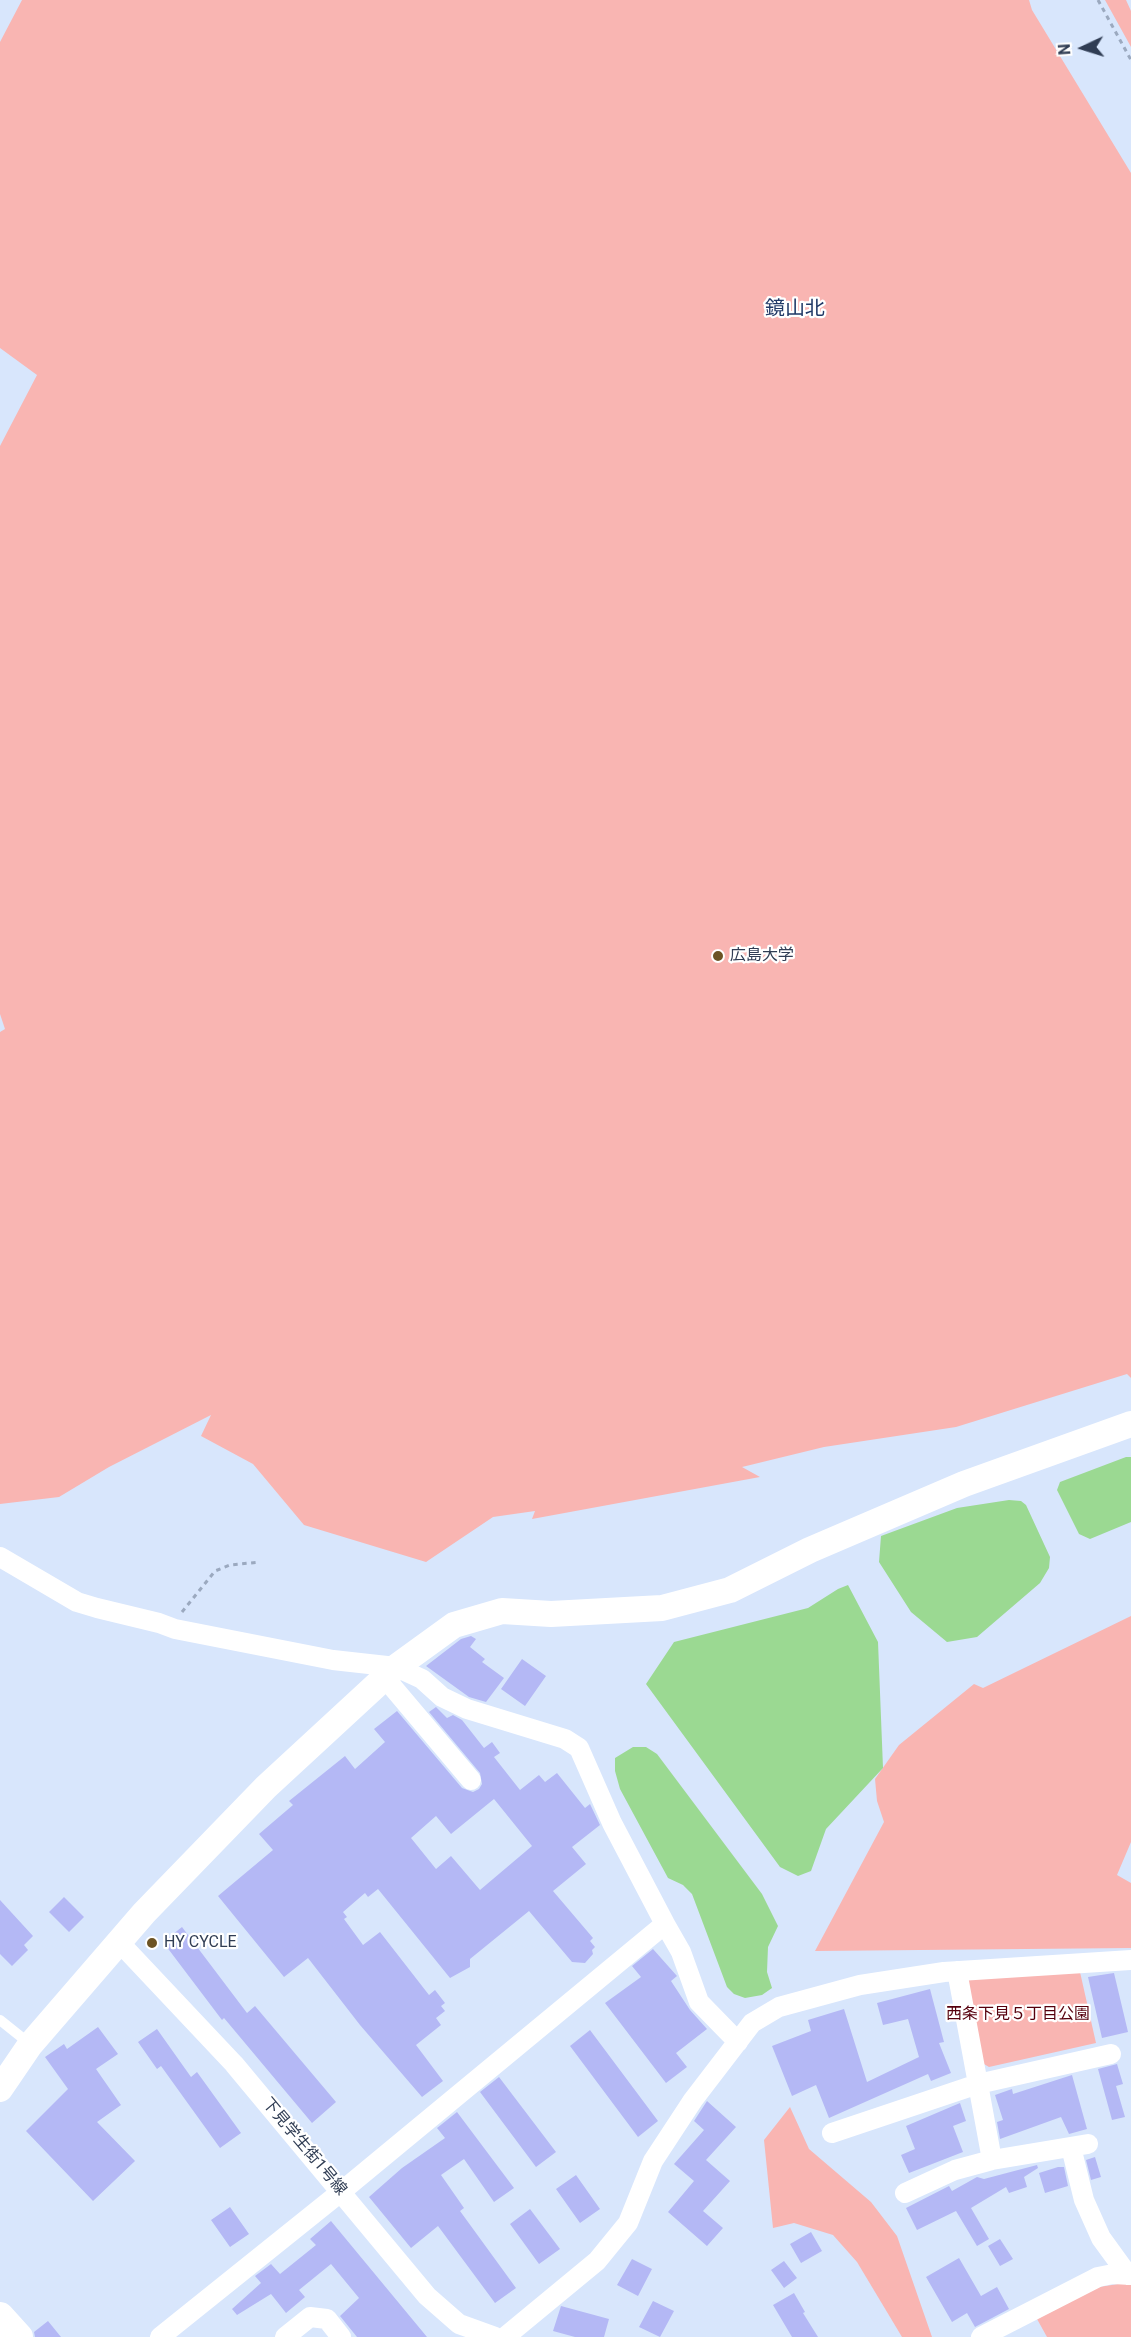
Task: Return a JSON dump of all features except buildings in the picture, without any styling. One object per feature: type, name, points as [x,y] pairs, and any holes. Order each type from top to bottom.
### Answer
[{"type":"main road","points":[[0,2316],[20,2337]]},
{"type":"street","points":[[0,2089],[30,2044],[144,1913],[266,1787],[391,1673],[453,1625],[502,1611],[551,1614],[662,1608],[730,1590],[810,1551],[964,1484],[1131,1425]]},
{"type":"street","points":[[0,1557],[77,1602],[168,1627],[422,1679],[442,1697],[467,1709],[565,1739],[579,1748],[612,1823],[681,1952],[699,2002],[738,2042]]},
{"type":"street","points":[[391,1673],[471,1780]]},
{"type":"street","points":[[160,2337],[342,2191],[665,1924]]},
{"type":"street","name":"下見学生街1号線","points":[[120,1943],[234,2064],[342,2191],[427,2296],[459,2324],[495,2337]]},
{"type":"street","points":[[505,2337],[597,2261],[628,2223],[653,2161],[693,2100],[752,2023],[779,2007],[860,1985],[957,1971],[1131,1960]]},
{"type":"street","points":[[957,1971],[992,2160]]},
{"type":"street","points":[[832,2133],[978,2084],[1111,2054]]},
{"type":"street","points":[[905,2193],[955,2170],[992,2160],[1079,2145],[1084,2200],[1101,2238],[1130,2275]]},
{"type":"street","points":[[981,2337],[1098,2277],[1113,2274],[1130,2275]]},
{"type":"street","points":[[285,2337],[310,2317],[327,2319],[341,2337]]},
{"type":"lane","points":[[0,2020],[30,2044]]},
{"type":"path","points":[[1098,0],[1131,60]]},
{"type":"path","points":[[168,1627],[192,1602],[215,1571],[230,1565],[260,1562]]},
{"type":"green space","name":"広島大学","points":[[22,0],[1029,0],[1032,10],[1131,173],[1131,1378],[1127,1374],[956,1427],[824,1447],[742,1467],[760,1477],[532,1519],[535,1511],[493,1517],[426,1562],[304,1525],[253,1464],[201,1436],[211,1415],[109,1467],[59,1497],[0,1504],[0,1032],[5,1029],[0,1014],[0,446],[37,375],[0,348],[0,42]]},
{"type":"green space","points":[[1105,0],[1126,0],[1131,11],[1131,47]]},
{"type":"green space","points":[[1131,1616],[1131,1842],[1117,1875],[1131,1883],[1131,1948],[815,1951],[884,1822],[877,1801],[875,1779],[899,1745],[974,1684],[983,1688]]},
{"type":"green space","name":"西条下見５丁目公園","points":[[1080,1972],[1096,2043],[989,2067],[977,2060],[963,1973]]},
{"type":"green space","points":[[790,2107],[809,2149],[871,2202],[897,2236],[932,2337],[902,2337],[857,2262],[833,2235],[794,2223],[773,2228],[764,2140]]},
{"type":"green space","points":[[1131,2282],[1131,2337],[1047,2337],[1037,2319],[1099,2287]]},
{"type":"shaded area","points":[[1131,1457],[1131,1522],[1090,1539],[1079,1534],[1057,1490],[1060,1482]]},
{"type":"shaded area","points":[[1009,1500],[1021,1501],[1026,1505],[1050,1557],[1049,1568],[1040,1583],[977,1637],[947,1642],[911,1612],[879,1562],[881,1536],[957,1508]]},
{"type":"shaded area","points":[[848,1585],[878,1642],[883,1768],[826,1829],[811,1871],[798,1876],[780,1867],[646,1684],[674,1642],[808,1608]]},
{"type":"shaded area","points":[[633,1747],[646,1747],[657,1754],[762,1894],[778,1926],[768,1947],[767,1972],[772,1988],[762,1995],[745,1998],[734,1994],[727,1987],[692,1894],[683,1885],[668,1878],[620,1789],[615,1771],[615,1758]]},
{"type":"place","name":"広島大学","points":[[718,956]]},
{"type":"place","name":"HY CYCLE","points":[[152,1943]]},
{"type":"district","name":"鏡山北","points":[[795,310]]}]
